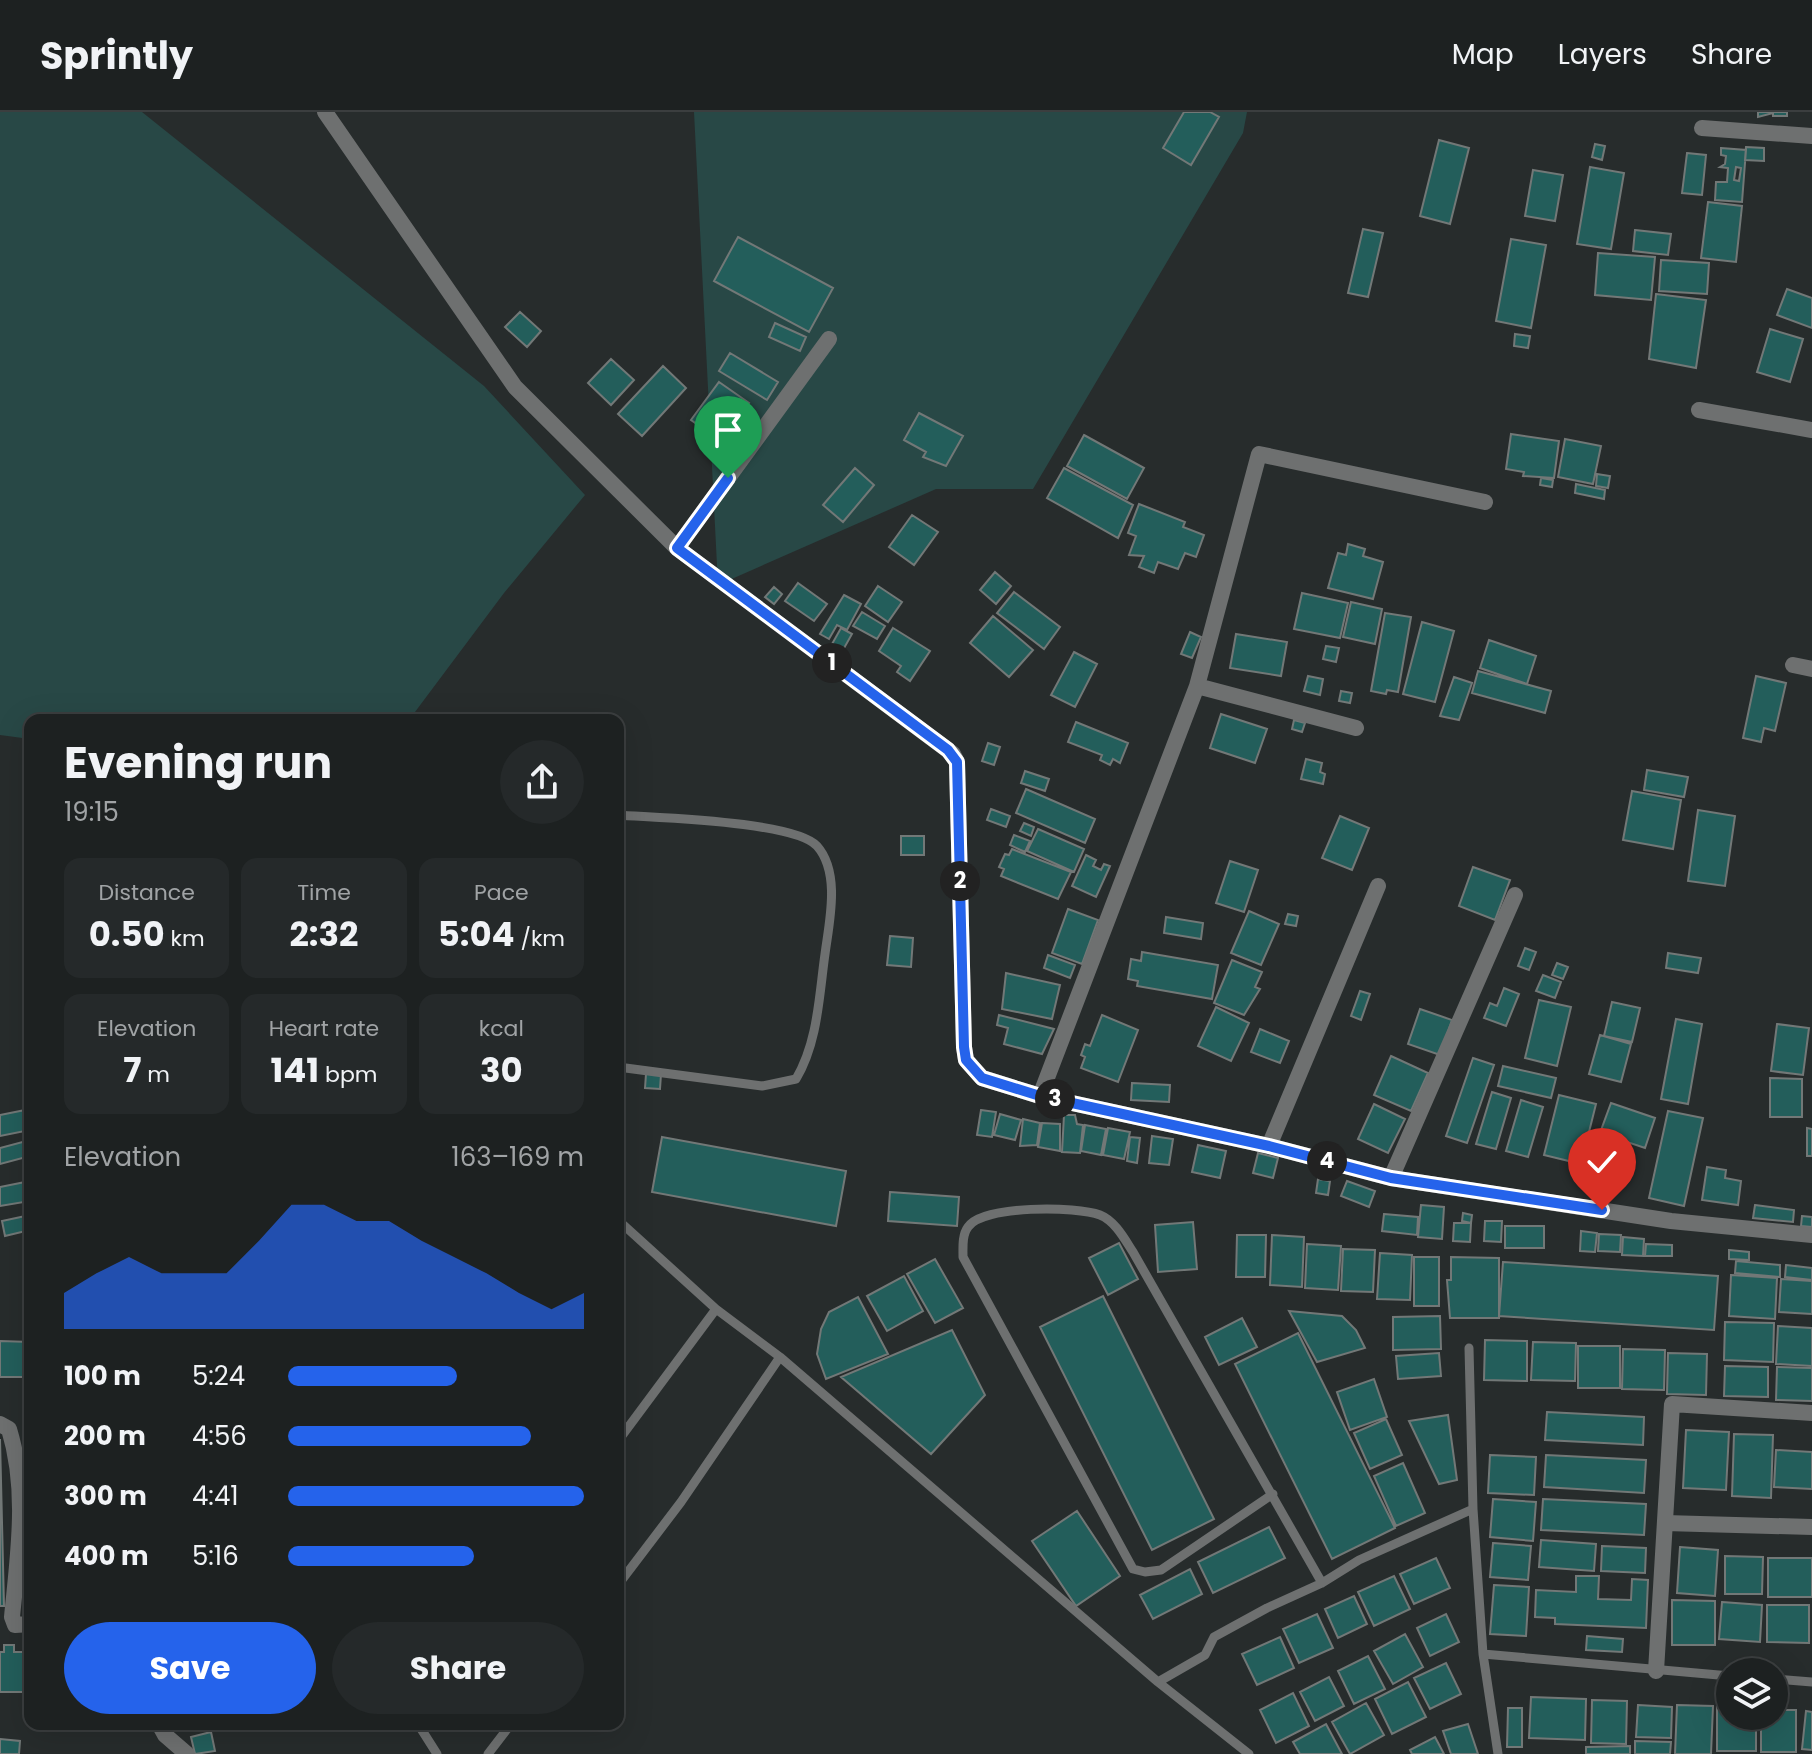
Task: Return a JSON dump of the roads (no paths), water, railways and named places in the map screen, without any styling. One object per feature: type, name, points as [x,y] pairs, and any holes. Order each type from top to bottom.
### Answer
[{"type":"street","points":[[325,112],[515,387],[677,548],[953,754],[957,762],[966,1060],[982,1078],[1040,1096],[1269,1146],[1391,1178],[1671,1221],[1812,1235]]},
{"type":"street","points":[[1702,128],[1812,136]]},
{"type":"street","points":[[677,548],[829,339]]},
{"type":"street","points":[[1699,410],[1812,430]]},
{"type":"street","points":[[1040,1096],[1197,686],[1259,454],[1485,502]]},
{"type":"street","points":[[1793,665],[1812,669]]},
{"type":"street","points":[[1197,686],[1356,728]]},
{"type":"street","points":[[1269,1146],[1378,886]]},
{"type":"street","points":[[1391,1178],[1515,895]]},
{"type":"street","points":[[1656,1671],[1672,1404],[1812,1413]]},
{"type":"street","points":[[0,1424],[9,1429],[17,1454],[22,1528],[12,1617],[15,1625],[24,1624]]},
{"type":"street","points":[[1665,1523],[1812,1527]]},
{"type":"street","points":[[162,1730],[187,1754]]},
{"type":"lane","points":[[624,815],[756,826],[802,837],[817,847],[827,869],[831,905],[815,1028],[807,1061],[796,1079],[762,1086],[624,1068]]},
{"type":"lane","points":[[1273,1494],[1161,1570],[1145,1572],[1133,1569],[963,1257],[963,1240],[968,1225],[986,1215],[1074,1207],[1103,1216],[1118,1229],[1273,1494],[1322,1583]]},
{"type":"lane","points":[[624,1225],[716,1309],[780,1357],[1158,1682],[1249,1754]]},
{"type":"lane","points":[[624,1433],[716,1309]]},
{"type":"lane","points":[[1469,1348],[1473,1509],[1483,1654],[1498,1754]]},
{"type":"lane","points":[[624,1577],[689,1491],[780,1357]]},
{"type":"lane","points":[[1158,1682],[1205,1655],[1214,1637],[1322,1583],[1359,1560],[1473,1509]]},
{"type":"lane","points":[[1483,1654],[1716,1675]]},
{"type":"lane","points":[[1788,1680],[1812,1682]]},
{"type":"lane","points":[[422,1730],[437,1754]]},
{"type":"lane","points":[[488,1754],[506,1730]]}]
